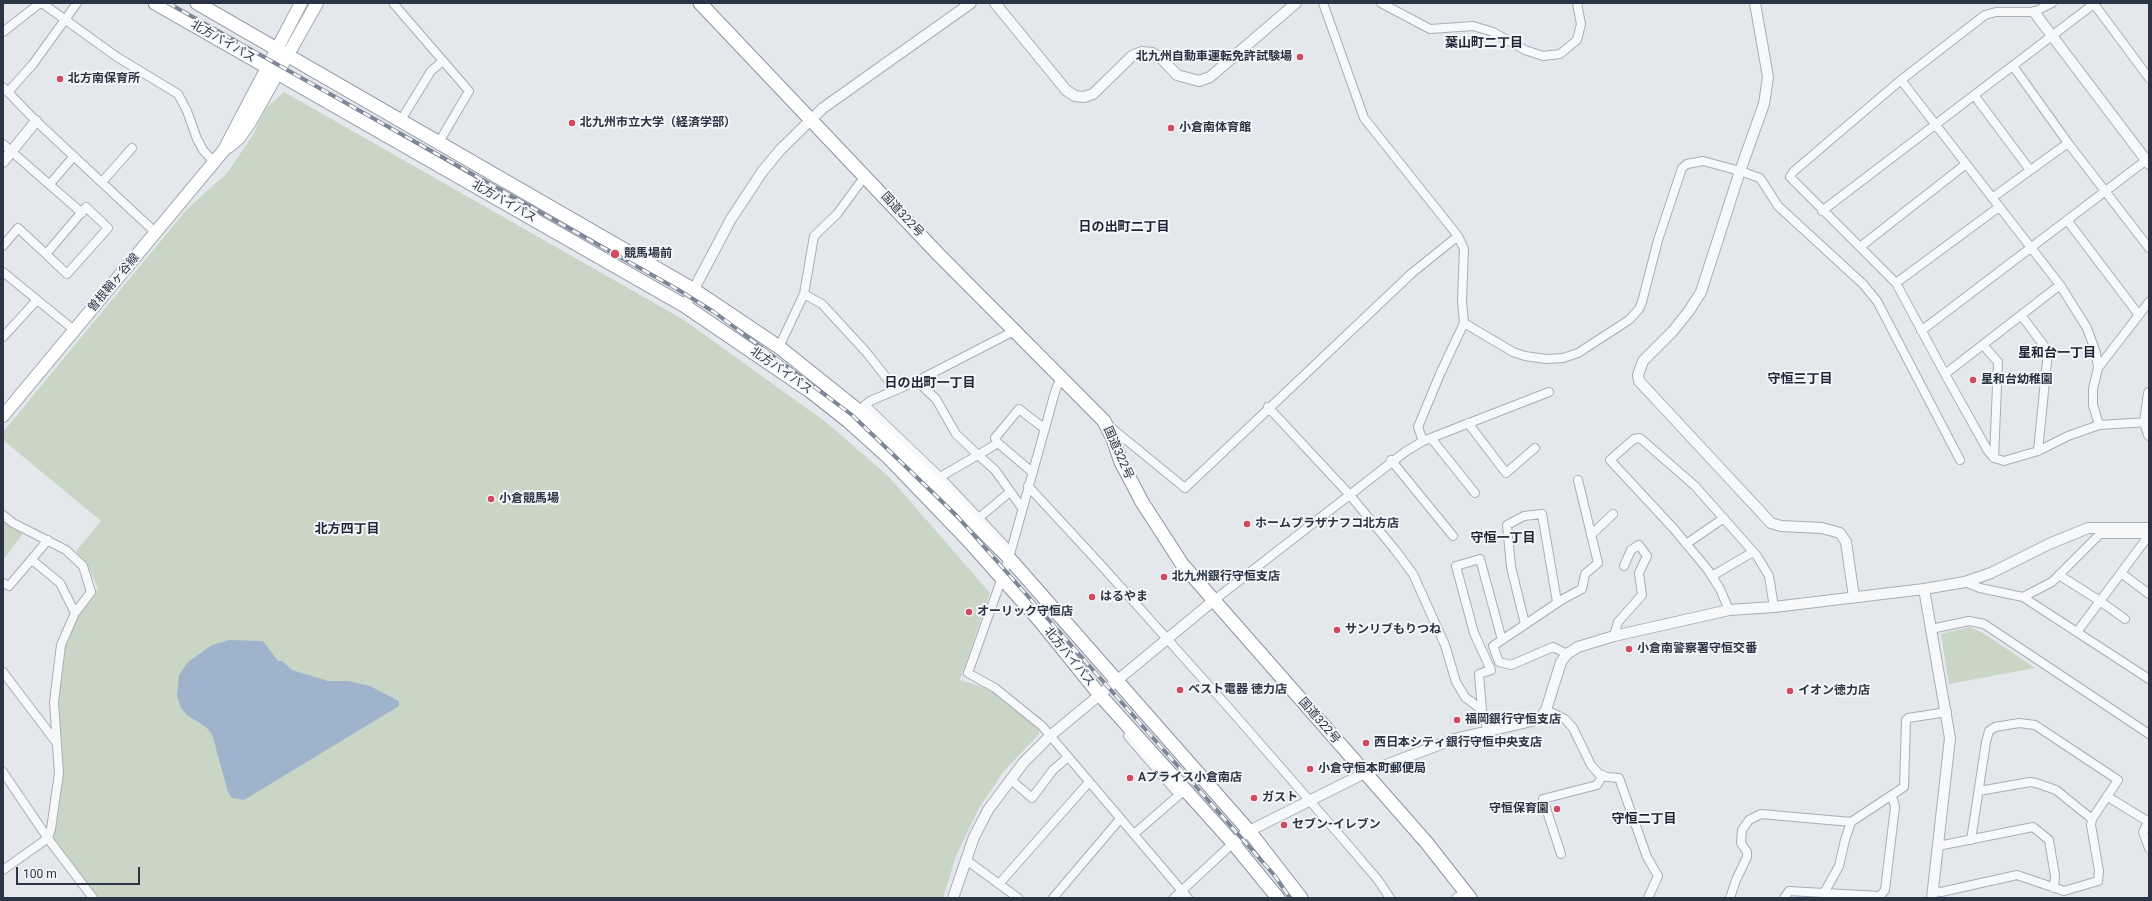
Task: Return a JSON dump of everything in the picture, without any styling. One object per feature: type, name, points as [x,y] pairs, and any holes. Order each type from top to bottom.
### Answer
[{"type":"highway","name":"北方バイパス","points":[[155,3],[685,306],[810,391],[848,421],[929,498],[1002,578],[1040,621],[1099,694],[1233,844],[1278,898]]},
{"type":"highway","name":"北方バイパス","points":[[197,3],[694,290],[779,347],[862,408],[941,489],[1010,555],[1115,680],[1249,831],[1301,898]]},
{"type":"highway","name":"国道322号","points":[[700,3],[811,121],[866,176],[939,255],[1016,330],[1060,379],[1104,421],[1113,439],[1121,462],[1157,528],[1182,564],[1426,842],[1464,896]]},
{"type":"main road","name":"曽根鞘ヶ谷線","points":[[283,52],[301,3]]},
{"type":"main road","name":"曽根鞘ヶ谷線","points":[[3,416],[224,150],[240,138],[272,70],[317,3]]},
{"type":"street","points":[[3,32],[41,3],[67,19],[117,57],[178,94],[187,111],[202,150],[214,162]]},
{"type":"street","points":[[77,3],[67,19],[33,64],[5,89],[36,121],[156,232]]},
{"type":"street","points":[[393,3],[469,91],[439,142]]},
{"type":"street","points":[[685,306],[731,219],[762,172],[780,150],[823,108],[971,3]]},
{"type":"street","points":[[995,3],[1066,90],[1075,96],[1084,97],[1093,94],[1132,56],[1142,52],[1152,53],[1162,59],[1177,74],[1199,81],[1210,77],[1296,3]]},
{"type":"street","points":[[1323,3],[1364,118],[1458,236],[1464,249],[1462,301],[1464,323],[1440,374],[1418,427],[1427,440],[1475,493]]},
{"type":"street","points":[[1381,3],[1430,29],[1473,26],[1493,32],[1525,50],[1543,56],[1560,54],[1577,40],[1581,24],[1577,3]]},
{"type":"street","points":[[1755,3],[1768,77],[1767,94],[1740,171],[1701,292],[1689,311],[1673,331],[1643,361],[1638,375],[1639,381],[1771,523],[1780,526],[1822,528],[1840,533],[1846,542],[1854,597]]},
{"type":"street","points":[[2052,3],[2034,12],[1996,12],[1985,15],[1901,80],[1791,175],[1791,180],[1896,283],[1988,451],[1994,458],[2004,461],[2038,452],[2068,436],[2098,425],[2147,422]]},
{"type":"street","points":[[1822,211],[2094,4],[2149,78]]},
{"type":"street","points":[[1921,331],[2106,190],[2148,160],[2034,12]]},
{"type":"street","points":[[401,120],[431,71],[443,61]]},
{"type":"street","points":[[2013,66],[2068,143],[2106,190],[2149,248]]},
{"type":"street","points":[[1901,80],[2060,286],[2092,338],[2098,368]]},
{"type":"street","points":[[1974,95],[2030,170]]},
{"type":"street","points":[[3,162],[36,121]]},
{"type":"street","points":[[1992,198],[2068,143]]},
{"type":"street","points":[[3,144],[82,213]]},
{"type":"street","points":[[102,182],[132,148]]},
{"type":"street","points":[[50,184],[74,156]]},
{"type":"street","points":[[1464,323],[1513,352],[1525,356],[1546,359],[1563,358],[1578,353],[1629,320],[1639,310],[1658,240],[1682,168],[1687,164],[1703,161],[1740,171],[1760,178],[1778,206],[1863,284],[1877,301],[1960,460]]},
{"type":"street","points":[[1860,248],[1966,164]]},
{"type":"street","points":[[779,347],[804,294],[814,236],[837,214],[866,176]]},
{"type":"street","points":[[3,246],[18,228],[67,274],[108,228],[86,207],[46,254]]},
{"type":"street","points":[[1896,283],[1999,207]]},
{"type":"street","points":[[2067,220],[2139,315]]},
{"type":"street","points":[[1104,421],[1185,488],[1268,407],[1412,273],[1458,236]]},
{"type":"street","points":[[3,272],[74,330]]},
{"type":"street","points":[[1945,374],[2060,286]]},
{"type":"street","points":[[804,294],[822,304],[867,353],[896,390]]},
{"type":"street","points":[[5,332],[37,300]]},
{"type":"street","points":[[2098,425],[2093,405],[2093,389],[2098,368],[2149,302]]},
{"type":"street","points":[[2021,315],[2048,351],[2038,452]]},
{"type":"street","points":[[848,421],[870,401],[917,381],[1016,330]]},
{"type":"street","points":[[1983,344],[1998,362],[1994,458]]},
{"type":"street","points":[[1060,379],[1028,486],[1010,555],[968,673],[995,688],[1042,726],[1188,898]]},
{"type":"street","points":[[917,381],[936,399],[956,434],[995,470],[1022,508]]},
{"type":"street","points":[[953,898],[965,859],[974,837],[988,810],[1010,779],[1050,736],[1115,680],[1349,494],[1379,473],[1391,460],[1427,440],[1549,392]]},
{"type":"street","points":[[2149,393],[2147,422],[2149,435]]},
{"type":"street","points":[[1268,407],[1349,494],[1413,574],[1445,645],[1456,682],[1465,697],[1482,710]]},
{"type":"street","points":[[862,408],[940,476],[980,518],[1010,555]]},
{"type":"street","points":[[1032,472],[998,443],[995,438],[1018,409],[1045,429]]},
{"type":"street","points":[[1468,423],[1506,472],[1535,448]]},
{"type":"street","points":[[1729,610],[1712,576],[1686,544],[1610,460],[1634,439],[1640,438],[1695,486],[1753,552],[1769,576],[1774,607]]},
{"type":"street","points":[[940,476],[998,443]]},
{"type":"street","points":[[1391,460],[1453,536]]},
{"type":"street","points":[[1567,654],[1552,647],[1511,665],[1500,662],[1494,646],[1557,602],[1582,589],[1585,574],[1598,564],[1578,480]]},
{"type":"street","points":[[1028,486],[1166,638],[1373,874],[1390,898]]},
{"type":"street","points":[[980,518],[1010,492]]},
{"type":"street","points":[[1525,624],[1511,567],[1507,525],[1524,516],[1542,514],[1557,602]]},
{"type":"street","points":[[1591,535],[1613,514]]},
{"type":"street","points":[[3,515],[13,523],[66,550],[83,566],[90,592],[75,613],[61,645],[54,702],[59,773],[48,838],[3,870]]},
{"type":"street","points":[[1686,544],[1724,518]]},
{"type":"street","points":[[1174,898],[1249,831],[1365,773],[1435,745],[1532,722],[1540,718],[1546,710],[1557,672],[1567,654],[1578,647],[1614,636],[1729,610],[1774,607],[1924,589],[1965,582],[1991,574],[2049,544],[2088,528],[2148,532]]},
{"type":"street","points":[[2077,632],[2144,542],[2148,532]]},
{"type":"street","points":[[2023,597],[2052,582],[2100,534],[2148,532]]},
{"type":"street","points":[[3,583],[9,586],[48,540]]},
{"type":"street","points":[[1614,636],[1618,622],[1642,595],[1639,573],[1647,556],[1639,545],[1631,550],[1624,566]]},
{"type":"street","points":[[1712,576],[1753,552]]},
{"type":"street","points":[[1488,732],[1482,710],[1479,674],[1491,670],[1474,633],[1456,566],[1480,559],[1502,640]]},
{"type":"street","points":[[32,560],[60,584],[75,613]]},
{"type":"street","points":[[2121,573],[2149,594]]},
{"type":"street","points":[[2059,575],[2125,619]]},
{"type":"street","points":[[1965,582],[1980,588],[2023,597],[2149,679]]},
{"type":"street","points":[[1924,589],[1947,712],[1950,738],[1933,894],[2017,875],[2028,877],[2064,891],[2098,881],[2100,876],[2091,825],[2092,819],[2118,780],[2034,725],[2028,723],[1991,728],[1986,742],[1972,840]]},
{"type":"street","points":[[1931,629],[1969,621],[1984,624],[2149,734]]},
{"type":"street","points":[[3,672],[56,742]]},
{"type":"street","points":[[1546,710],[1565,718],[1572,728],[1591,765],[1603,775],[1619,778],[1647,857],[1658,876],[1648,898]]},
{"type":"street","points":[[1730,898],[1736,880],[1747,857],[1747,852],[1741,843],[1742,830],[1749,820],[1756,815],[1852,822],[1904,787],[1906,720],[1915,717],[1947,712]]},
{"type":"street","points":[[1130,729],[1128,736],[1180,795],[1134,834]]},
{"type":"street","points":[[1010,779],[1032,798],[1053,770],[1068,757]]},
{"type":"street","points":[[3,772],[48,838],[93,898]]},
{"type":"street","points":[[1561,854],[1543,799],[1597,785],[1603,775]]},
{"type":"street","points":[[999,884],[1089,782]]},
{"type":"street","points":[[1979,791],[2030,782],[2036,783],[2056,790],[2092,819]]},
{"type":"street","points":[[1784,898],[1789,891],[1880,896],[1885,890],[1895,807],[1892,796]]},
{"type":"street","points":[[2108,797],[2149,822],[2143,832],[2149,848]]},
{"type":"street","points":[[1053,898],[1120,819]]},
{"type":"street","points":[[1824,892],[1838,866],[1852,822]]},
{"type":"street","points":[[1938,846],[2027,828],[2039,830],[2049,840],[2055,876],[2054,888]]},
{"type":"street","points":[[965,859],[1018,898]]},
{"type":"green space","name":"小倉競馬場","points":[[284,92],[684,320],[827,423],[889,477],[990,593],[960,680],[989,689],[1039,729],[1039,734],[1004,771],[979,808],[956,856],[943,898],[99,898],[56,843],[53,837],[59,792],[59,684],[64,648],[74,621],[98,589],[87,564],[76,551],[101,521],[3,440],[3,432],[187,209],[227,173],[253,135],[266,108]]},
{"type":"green space","points":[[3,520],[24,532],[3,560]]},
{"type":"green space","points":[[1969,627],[1983,633],[2035,668],[1949,684],[1941,634]]},
{"type":"water","points":[[229,640],[263,641],[278,661],[282,661],[292,670],[328,681],[348,681],[370,686],[399,701],[399,706],[244,800],[232,798],[228,792],[212,734],[206,727],[187,715],[181,708],[177,696],[179,675],[188,662],[212,645]]},
{"type":"railway","points":[[168,3],[677,289],[714,312],[852,415],[957,516],[1275,876],[1290,898]]},
{"type":"place","name":"北九州自動車運転免許試験場","points":[[1300,57]]},
{"type":"place","name":"北方南保育所","points":[[60,79]]},
{"type":"place","name":"北九州市立大学（経済学部）","points":[[572,123]]},
{"type":"place","name":"小倉南体育館","points":[[1171,128]]},
{"type":"place","name":"競馬場前","points":[[615,254]]},
{"type":"place","name":"星和台幼稚園","points":[[1973,380]]},
{"type":"place","name":"小倉競馬場","points":[[491,499]]},
{"type":"place","name":"ホームプラザナフコ北方店","points":[[1247,524]]},
{"type":"place","name":"北九州銀行守恒支店","points":[[1164,577]]},
{"type":"place","name":"はるやま","points":[[1092,597]]},
{"type":"place","name":"オーリック守恒店","points":[[969,612]]},
{"type":"place","name":"サンリブもりつね","points":[[1337,630]]},
{"type":"place","name":"小倉南警察署守恒交番","points":[[1629,649]]},
{"type":"place","name":"ベスト電器 徳力店","points":[[1180,690]]},
{"type":"place","name":"イオン徳力店","points":[[1790,691]]},
{"type":"place","name":"福岡銀行守恒支店","points":[[1457,720]]},
{"type":"place","name":"西日本シティ銀行守恒中央支店","points":[[1366,743]]},
{"type":"place","name":"小倉守恒本町郵便局","points":[[1310,769]]},
{"type":"place","name":"Aプライス小倉南店","points":[[1130,778]]},
{"type":"place","name":"ガスト","points":[[1254,798]]},
{"type":"place","name":"守恒保育園","points":[[1557,809]]},
{"type":"place","name":"セブン-イレブン","points":[[1284,825]]},
{"type":"district","name":"葉山町二丁目","points":[[1484,44]]},
{"type":"district","name":"日の出町二丁目","points":[[1124,228]]},
{"type":"district","name":"星和台一丁目","points":[[2057,354]]},
{"type":"district","name":"守恒三丁目","points":[[1800,380]]},
{"type":"district","name":"日の出町一丁目","points":[[930,384]]},
{"type":"district","name":"北方四丁目","points":[[347,530]]},
{"type":"district","name":"守恒一丁目","points":[[1503,539]]},
{"type":"district","name":"守恒二丁目","points":[[1644,820]]}]
